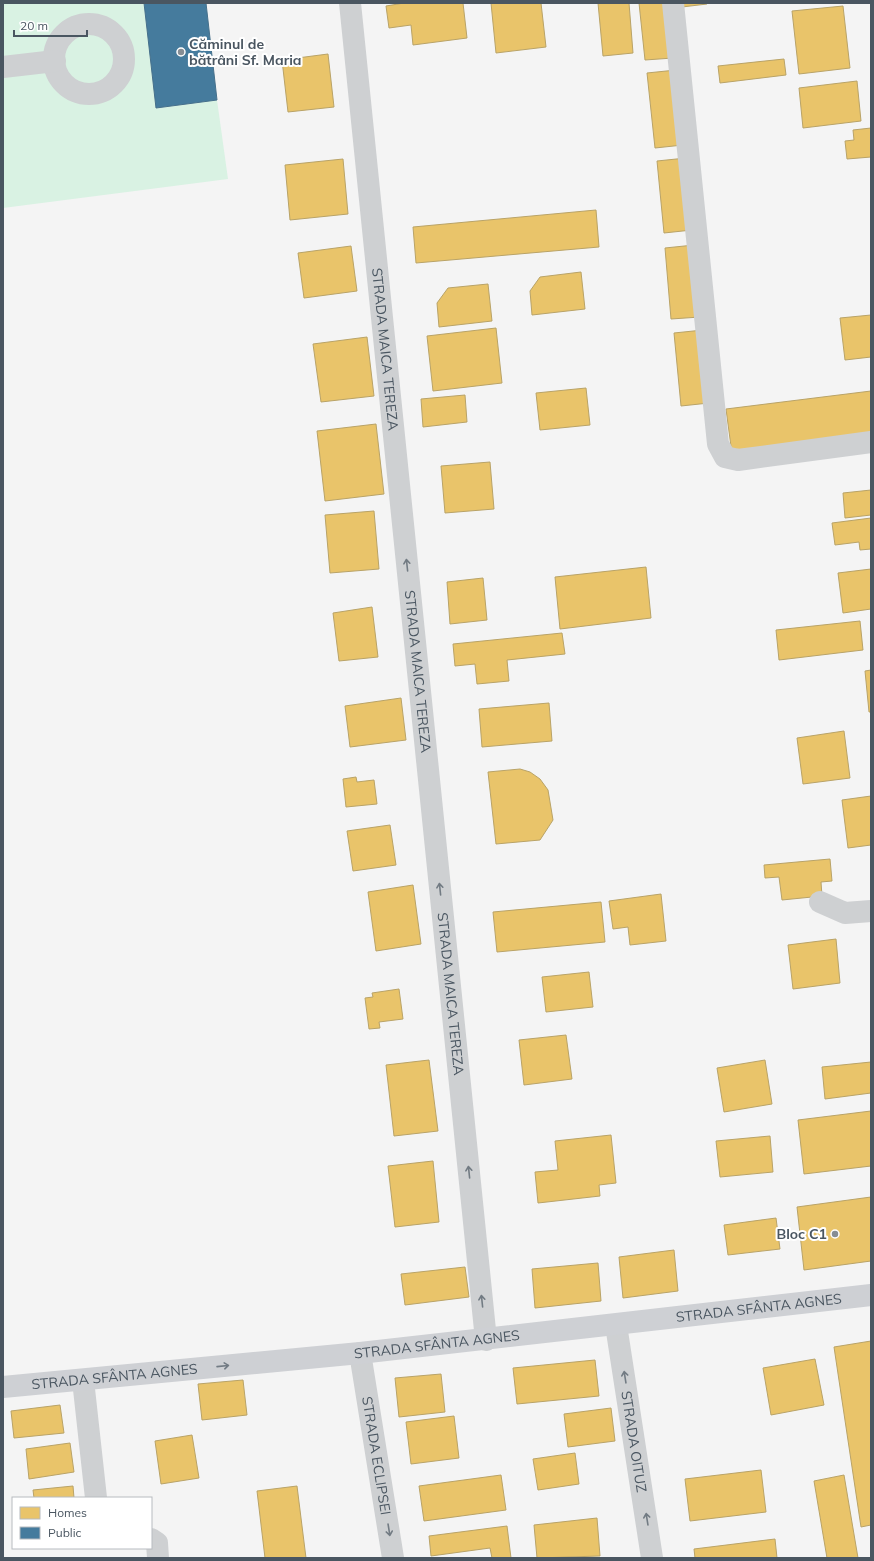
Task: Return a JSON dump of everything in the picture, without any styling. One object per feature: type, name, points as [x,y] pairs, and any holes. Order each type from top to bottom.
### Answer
[{"type":"street","name":"STRADA MAICA TEREZA","points":[[350,3],[486,1340]]},
{"type":"street","points":[[673,3],[718,444],[725,457],[738,460],[871,442]]},
{"type":"street","points":[[3,67],[55,61]]},
{"type":"street","points":[[820,902],[845,913],[871,911]]},
{"type":"street","name":"STRADA SFÂNTA AGNES","points":[[3,1387],[486,1340],[871,1295]]},
{"type":"street","name":"STRADA OITUZ","points":[[616,1325],[652,1558]]},
{"type":"street","name":"STRADA ECLIPSEI","points":[[360,1353],[393,1558]]},
{"type":"street","points":[[83,1380],[96,1497]]},
{"type":"street","points":[[152,1540],[157,1544],[158,1558]]},
{"type":"green space","points":[[3,3],[144,3],[157,108],[217,100],[228,179],[3,208]]},
{"type":"building: Homes","points":[[404,3],[463,3],[467,38],[413,45],[411,25],[389,28],[386,6]]},
{"type":"building: Homes","points":[[491,3],[541,3],[546,47],[496,53]]},
{"type":"building: Homes","points":[[598,3],[629,3],[633,53],[603,56]]},
{"type":"building: Homes","points":[[639,3],[667,3],[673,58],[645,60]]},
{"type":"building: Homes","points":[[682,3],[707,3],[707,4],[682,7]]},
{"type":"building: Homes","points":[[843,6],[850,68],[799,74],[792,11]]},
{"type":"building: Homes","points":[[328,54],[334,107],[288,112],[282,60]]},
{"type":"building: Homes","points":[[784,59],[786,75],[720,83],[718,66]]},
{"type":"building: Homes","points":[[676,70],[683,145],[655,148],[647,73]]},
{"type":"building: Homes","points":[[857,81],[861,121],[803,128],[799,88]]},
{"type":"building: Homes","points":[[871,128],[871,157],[847,159],[845,141],[854,140],[853,130]]},
{"type":"building: Homes","points":[[686,158],[692,230],[664,233],[657,161]]},
{"type":"building: Homes","points":[[343,159],[348,214],[290,220],[285,165]]},
{"type":"building: Homes","points":[[596,210],[599,247],[416,263],[413,227]]},
{"type":"building: Homes","points":[[694,245],[700,317],[671,319],[665,248]]},
{"type":"building: Homes","points":[[351,246],[357,291],[304,298],[298,253]]},
{"type":"building: Homes","points":[[581,272],[585,309],[532,315],[530,291],[540,277]]},
{"type":"building: Homes","points":[[488,284],[492,321],[439,327],[437,303],[448,288]]},
{"type":"building: Homes","points":[[871,315],[871,357],[845,360],[840,318]]},
{"type":"building: Homes","points":[[496,328],[502,383],[433,391],[427,336]]},
{"type":"building: Homes","points":[[703,330],[709,403],[681,406],[674,333]]},
{"type":"building: Homes","points":[[367,337],[374,396],[321,402],[313,344]]},
{"type":"building: Homes","points":[[586,388],[590,425],[540,430],[536,393]]},
{"type":"building: Homes","points":[[871,391],[871,436],[732,454],[726,409]]},
{"type":"building: Homes","points":[[465,395],[467,422],[423,427],[421,399]]},
{"type":"building: Homes","points":[[376,424],[384,494],[325,501],[317,431]]},
{"type":"building: Homes","points":[[490,462],[494,509],[445,513],[441,466]]},
{"type":"building: Homes","points":[[871,490],[871,515],[845,518],[843,493]]},
{"type":"building: Homes","points":[[374,511],[379,569],[330,573],[325,515]]},
{"type":"building: Homes","points":[[871,518],[871,549],[860,550],[859,542],[835,545],[832,523]]},
{"type":"building: Homes","points":[[646,567],[651,618],[560,629],[555,577]]},
{"type":"building: Homes","points":[[871,569],[871,609],[843,613],[838,573]]},
{"type":"building: Homes","points":[[483,578],[487,620],[450,624],[447,582]]},
{"type":"building: Homes","points":[[372,607],[378,657],[339,661],[333,613]]},
{"type":"building: Homes","points":[[860,621],[863,650],[779,660],[776,630]]},
{"type":"building: Homes","points":[[562,633],[565,654],[507,660],[509,681],[477,684],[475,664],[455,666],[453,644]]},
{"type":"building: Homes","points":[[871,670],[871,712],[869,712],[865,671]]},
{"type":"building: Homes","points":[[401,698],[406,740],[350,747],[345,706]]},
{"type":"building: Homes","points":[[549,703],[552,741],[482,747],[479,709]]},
{"type":"building: Homes","points":[[844,731],[850,778],[803,784],[797,738]]},
{"type":"building: Homes","points":[[520,769],[530,772],[540,779],[548,790],[553,820],[540,840],[496,844],[488,772]]},
{"type":"building: Homes","points":[[356,777],[357,782],[374,780],[377,804],[346,807],[343,779]]},
{"type":"building: Homes","points":[[871,796],[871,845],[848,848],[842,800]]},
{"type":"building: Homes","points":[[390,825],[396,865],[353,871],[347,831]]},
{"type":"building: Homes","points":[[830,859],[832,881],[821,882],[822,896],[782,900],[779,877],[765,878],[764,865]]},
{"type":"building: Homes","points":[[413,885],[421,944],[376,951],[368,892]]},
{"type":"building: Homes","points":[[661,894],[666,941],[630,945],[628,927],[613,929],[609,901]]},
{"type":"building: Homes","points":[[601,902],[605,942],[497,952],[493,912]]},
{"type":"building: Homes","points":[[836,939],[840,983],[793,989],[788,945]]},
{"type":"building: Homes","points":[[589,972],[593,1007],[546,1012],[542,977]]},
{"type":"building: Homes","points":[[399,989],[403,1019],[379,1022],[380,1028],[369,1029],[365,998],[373,997],[372,993]]},
{"type":"building: Homes","points":[[566,1035],[572,1079],[524,1085],[519,1040]]},
{"type":"building: Homes","points":[[429,1060],[438,1131],[394,1136],[386,1065]]},
{"type":"building: Homes","points":[[765,1060],[772,1104],[724,1112],[717,1068]]},
{"type":"building: Homes","points":[[871,1062],[871,1093],[825,1099],[822,1067]]},
{"type":"building: Homes","points":[[871,1111],[871,1166],[804,1174],[798,1120]]},
{"type":"building: Homes","points":[[611,1135],[616,1183],[599,1185],[600,1196],[538,1203],[535,1172],[558,1170],[555,1141]]},
{"type":"building: Homes","points":[[770,1136],[773,1172],[720,1177],[716,1141]]},
{"type":"building: Homes","points":[[433,1161],[439,1222],[395,1227],[388,1166]]},
{"type":"building: Homes","name":"Bloc C1","points":[[871,1197],[871,1261],[804,1270],[797,1207]]},
{"type":"building: Homes","points":[[776,1218],[780,1249],[728,1255],[724,1225]]},
{"type":"building: Homes","points":[[674,1250],[678,1291],[623,1298],[619,1257]]},
{"type":"building: Homes","points":[[598,1263],[601,1301],[535,1308],[532,1269]]},
{"type":"building: Homes","points":[[465,1267],[469,1297],[405,1305],[401,1274]]},
{"type":"building: Homes","points":[[871,1341],[871,1525],[861,1527],[834,1347]]},
{"type":"building: Homes","points":[[815,1359],[824,1405],[771,1415],[763,1368]]},
{"type":"building: Homes","points":[[595,1360],[599,1396],[517,1404],[513,1368]]},
{"type":"building: Homes","points":[[441,1374],[445,1412],[399,1417],[395,1378]]},
{"type":"building: Homes","points":[[243,1380],[247,1415],[202,1420],[198,1384]]},
{"type":"building: Homes","points":[[60,1405],[64,1433],[14,1438],[11,1411]]},
{"type":"building: Homes","points":[[611,1408],[615,1441],[568,1447],[564,1414]]},
{"type":"building: Homes","points":[[454,1416],[459,1458],[411,1464],[406,1422]]},
{"type":"building: Homes","points":[[192,1435],[199,1478],[161,1484],[155,1441]]},
{"type":"building: Homes","points":[[70,1443],[74,1472],[29,1479],[26,1449]]},
{"type":"building: Homes","points":[[575,1453],[579,1484],[538,1490],[533,1459]]},
{"type":"building: Homes","points":[[761,1470],[766,1512],[690,1521],[685,1479]]},
{"type":"building: Homes","points":[[501,1475],[506,1510],[424,1521],[419,1486]]},
{"type":"building: Homes","points":[[844,1475],[858,1558],[827,1558],[814,1481]]},
{"type":"building: Homes","points":[[73,1486],[74,1497],[34,1497],[33,1490]]},
{"type":"building: Homes","points":[[297,1486],[306,1558],[265,1558],[257,1491]]},
{"type":"building: Homes","points":[[597,1518],[600,1556],[537,1558],[534,1525]]},
{"type":"building: Homes","points":[[507,1526],[511,1558],[492,1558],[490,1548],[431,1556],[429,1536]]},
{"type":"building: Homes","points":[[775,1539],[777,1558],[695,1558],[694,1549]]},
{"type":"building: Public","name":"Căminul de bătrâni Sf. Maria","points":[[144,3],[206,3],[217,100],[156,108]]},
{"type":"place","name":"Căminul de bătrâni Sf. Maria","points":[[181,52]]},
{"type":"place","name":"Bloc C1","points":[[835,1234]]}]
